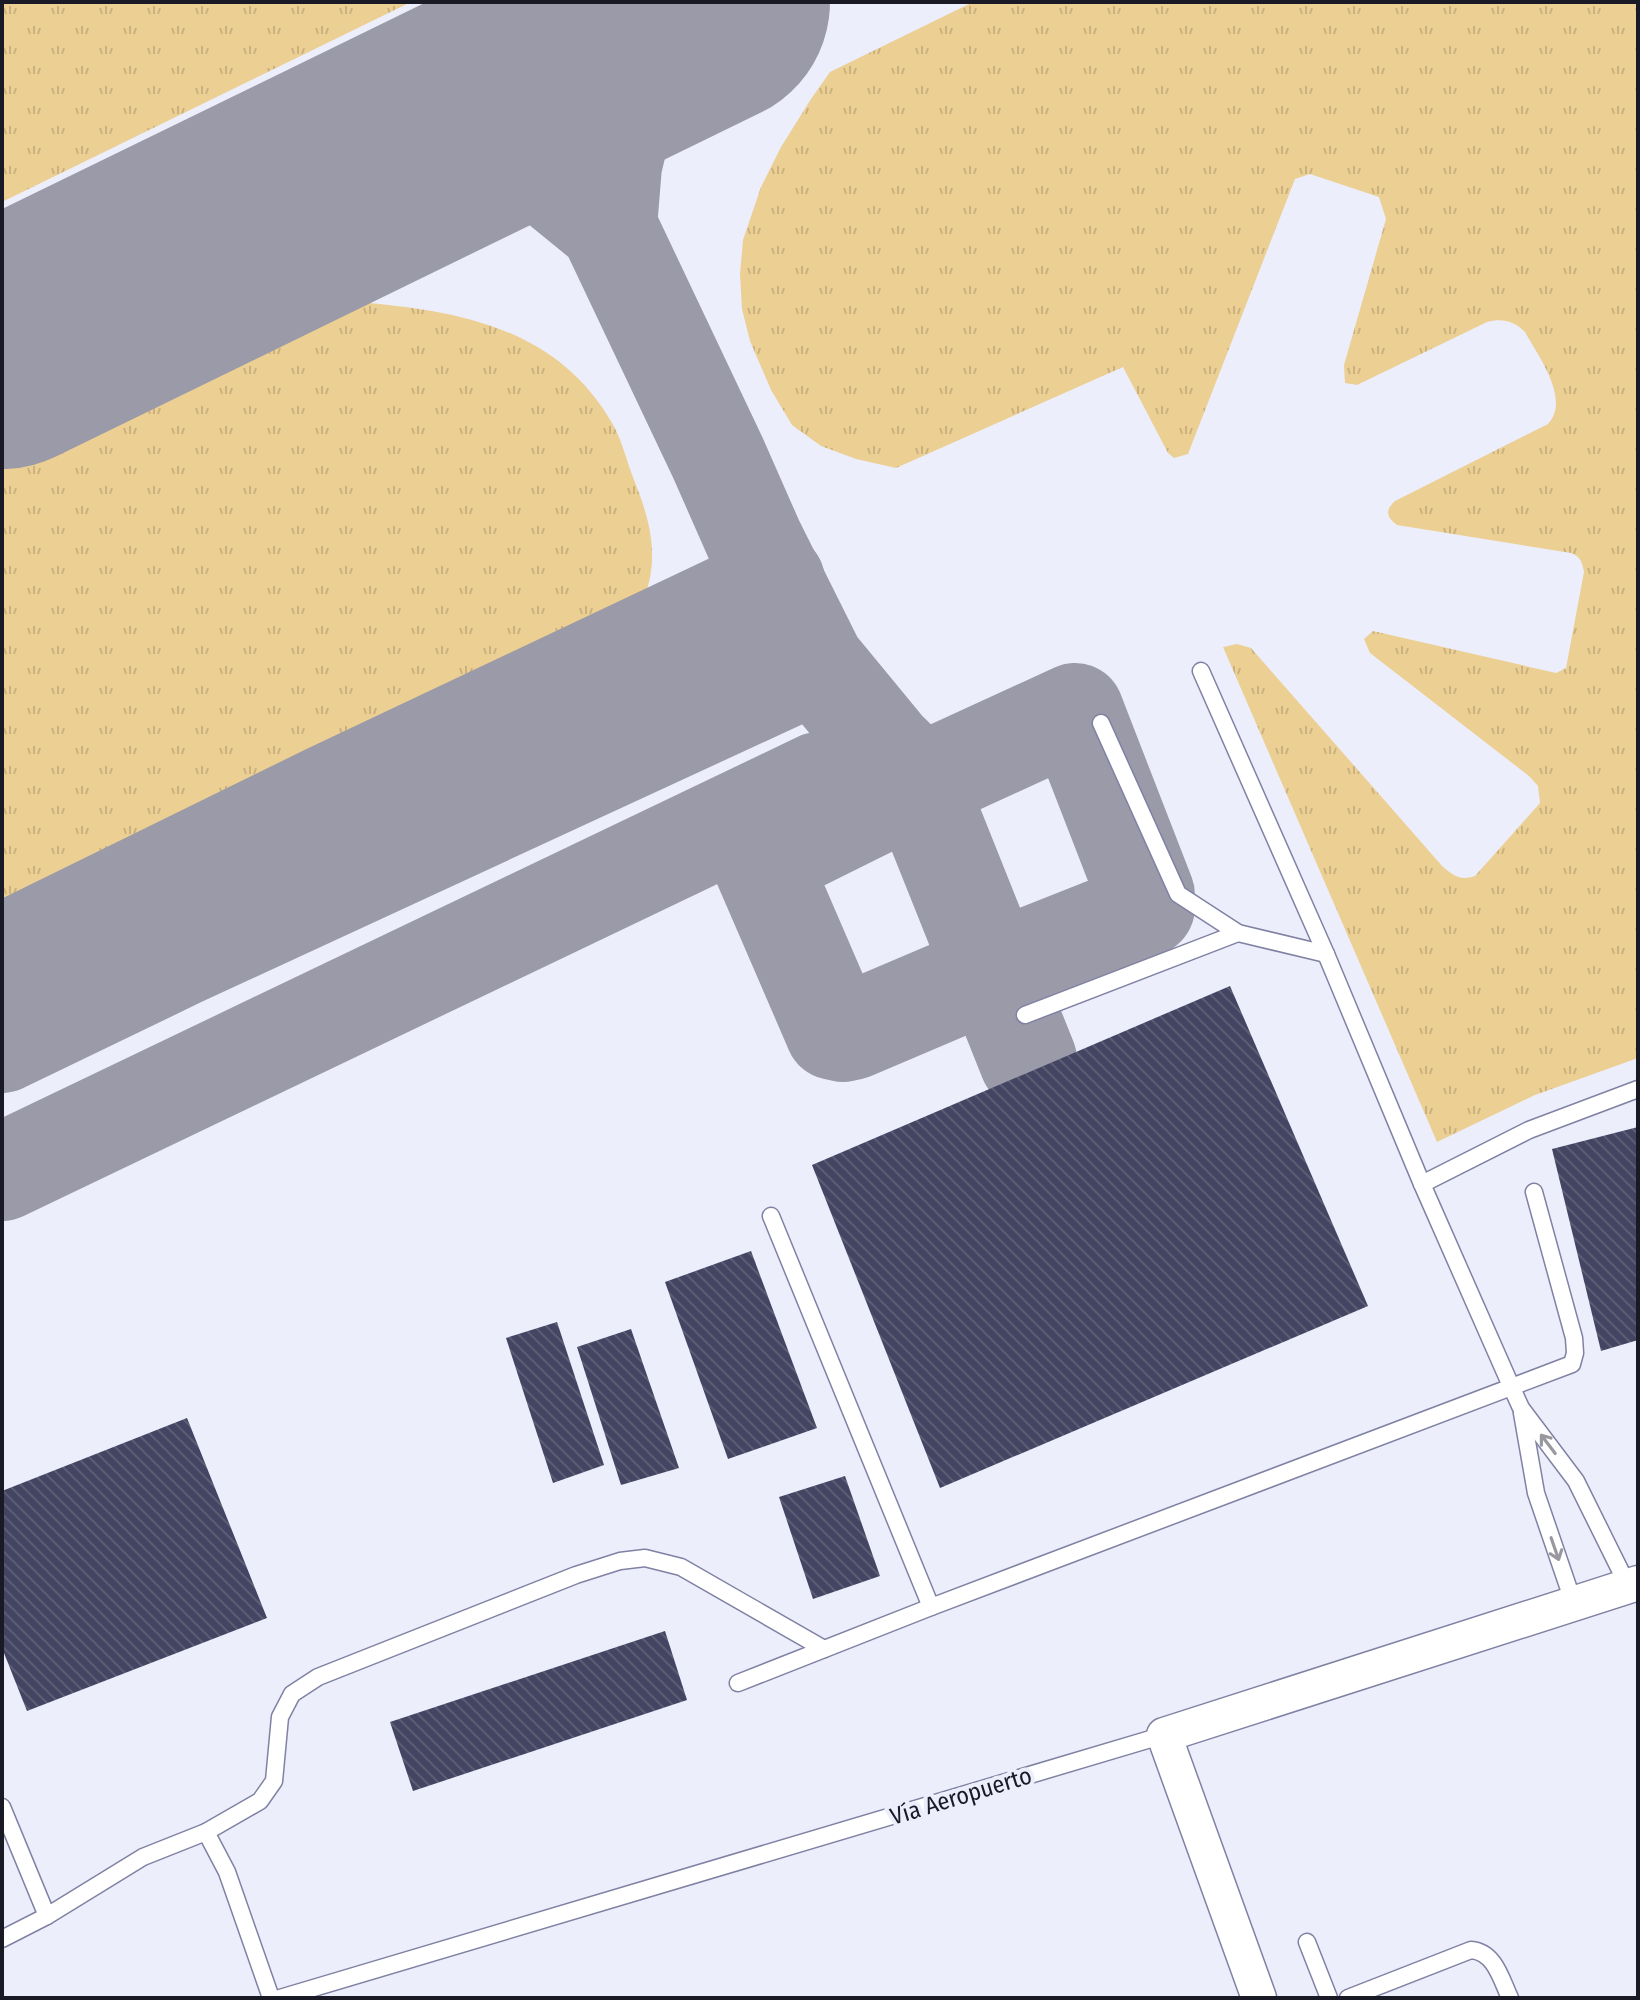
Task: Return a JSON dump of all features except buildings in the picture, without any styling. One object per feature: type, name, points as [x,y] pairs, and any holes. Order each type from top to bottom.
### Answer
[{"type":"street","name":"Vía Aeropuerto","points":[[1164,1735],[1633,1585]]},
{"type":"street","points":[[1164,1735],[1259,1998]]},
{"type":"lane","points":[[1201,671],[1521,1408],[1576,1481],[1633,1585]]},
{"type":"lane","points":[[1101,723],[1178,894],[1238,933],[1326,954]]},
{"type":"lane","points":[[1025,1015],[1238,933]]},
{"type":"lane","points":[[1422,1184],[1529,1130],[1638,1089]]},
{"type":"lane","points":[[738,1683],[1572,1364],[1574,1338],[1534,1192]]},
{"type":"lane","points":[[771,1216],[931,1607]]},
{"type":"lane","points":[[1521,1408],[1536,1493],[1574,1604]]},
{"type":"lane","points":[[2,1939],[47,1916],[143,1857],[206,1832],[260,1801],[274,1781],[280,1717],[292,1694],[318,1677],[576,1575],[620,1561],[645,1558],[681,1567],[824,1649]]},
{"type":"lane","name":"Vía Aeropuerto","points":[[280,1998],[1164,1735]]},
{"type":"lane","points":[[2,1807],[47,1916]]},
{"type":"lane","points":[[206,1832],[227,1872],[271,1998]]},
{"type":"lane","points":[[1307,1942],[1329,1998]]},
{"type":"lane","points":[[1348,1998],[1471,1950],[1482,1951],[1491,1958],[1510,1998]]},
{"type":"green space","points":[[2,2],[411,2],[2,202]]},
{"type":"green space","points":[[973,2],[1638,2],[1638,1058],[1535,1095],[1437,1142],[1223,647],[1237,644],[1251,648],[1443,867],[1454,875],[1462,878],[1475,876],[1540,803],[1538,786],[1529,776],[1370,653],[1364,639],[1373,631],[1556,673],[1566,668],[1584,572],[1580,560],[1571,553],[1397,525],[1389,516],[1388,510],[1395,501],[1548,424],[1556,402],[1550,378],[1525,332],[1517,325],[1498,320],[1487,322],[1357,385],[1345,383],[1344,365],[1386,219],[1379,197],[1310,174],[1295,179],[1188,454],[1174,458],[1168,453],[1123,367],[896,468],[856,459],[821,446],[792,425],[771,390],[750,341],[742,309],[740,274],[743,240],[761,187],[781,147],[830,72]]},
{"type":"green space","points":[[348,301],[425,310],[498,328],[531,343],[561,363],[589,390],[616,430],[645,509],[652,553],[644,598],[2,908],[2,470]]},
{"type":"taxiway","points":[[608,226],[613,165],[621,131],[652,67],[696,7]]},
{"type":"taxiway","points":[[389,157],[470,155],[526,165],[553,181],[608,226],[755,542],[816,664],[886,749],[915,777],[1028,1060]]},
{"type":"taxiway","points":[[2,953],[326,794],[776,581]]},
{"type":"taxiway","points":[[2,1044],[180,958],[816,664]]},
{"type":"taxiway","points":[[1075,712],[1146,895],[1146,907],[1137,914],[852,1031],[834,1031],[761,862],[918,784],[1075,712]]},
{"type":"taxiway","points":[[2,1172],[819,781]]},
{"type":"runway","points":[[2,346],[707,2]]}]
